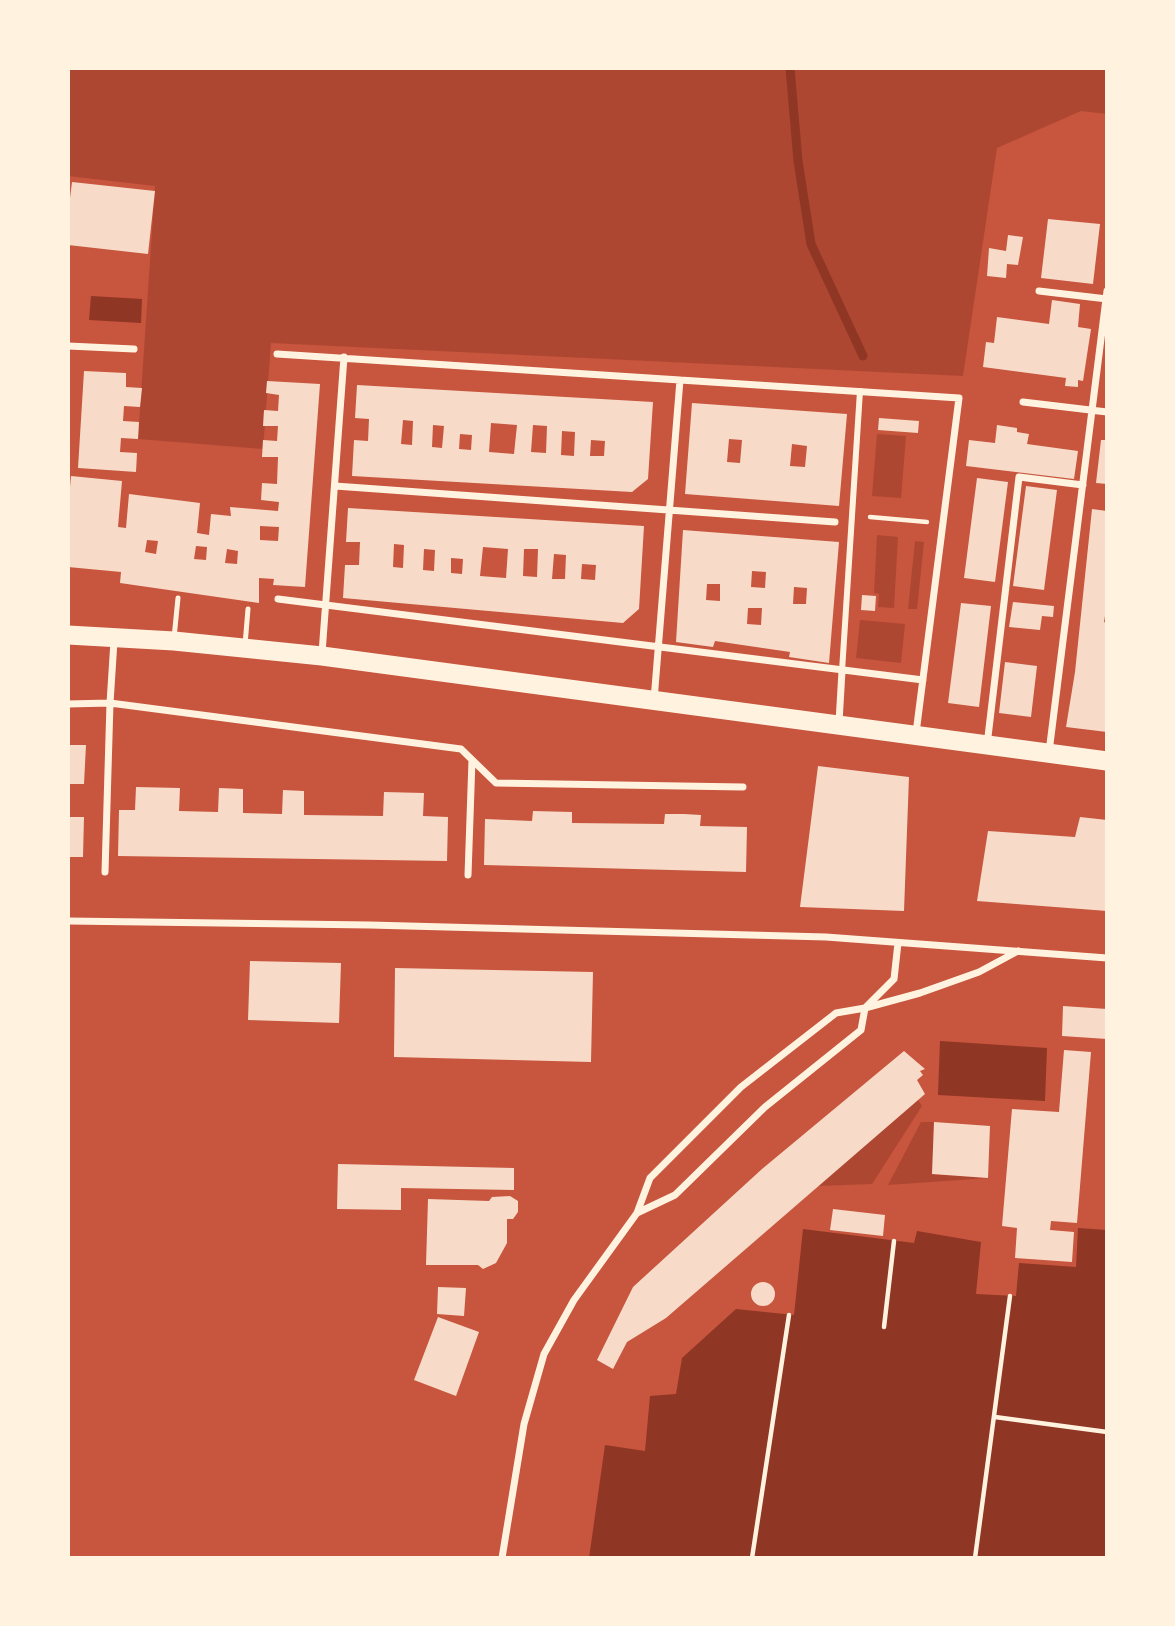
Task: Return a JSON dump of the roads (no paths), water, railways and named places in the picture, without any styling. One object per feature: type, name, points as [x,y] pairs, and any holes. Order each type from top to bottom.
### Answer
[{"type":"highway","points":[[68,635],[115,636],[322,656],[1107,761]]},
{"type":"street","points":[[1039,291],[1106,296],[1049,754]]},
{"type":"street","points":[[68,346],[134,349]]},
{"type":"street","points":[[277,354],[958,398],[916,736]]},
{"type":"street","points":[[322,656],[344,357]]},
{"type":"street","points":[[653,701],[680,380]]},
{"type":"street","points":[[839,726],[860,391]]},
{"type":"street","points":[[1023,402],[1107,412]]},
{"type":"street","points":[[987,746],[1019,477],[1083,485]]},
{"type":"street","points":[[335,486],[835,522]]},
{"type":"street","points":[[278,599],[923,680]]},
{"type":"street","points":[[105,872],[110,703],[115,636]]},
{"type":"street","points":[[68,704],[110,703],[461,749],[496,783],[743,787]]},
{"type":"street","points":[[468,875],[472,760]]},
{"type":"street","points":[[68,921],[370,925],[812,937],[1107,958]]},
{"type":"street","points":[[637,1213],[675,1195],[765,1107],[861,1030],[865,1008],[894,979],[898,943]]},
{"type":"street","points":[[502,1558],[524,1424],[544,1354],[574,1300],[637,1213],[650,1178],[741,1087],[836,1013],[865,1008],[979,972],[1019,950]]},
{"type":"lane","points":[[174,641],[178,598]]},
{"type":"lane","points":[[245,648],[248,609]]},
{"type":"waterway","points":[[790,68],[798,161],[811,244],[863,356]]}]
